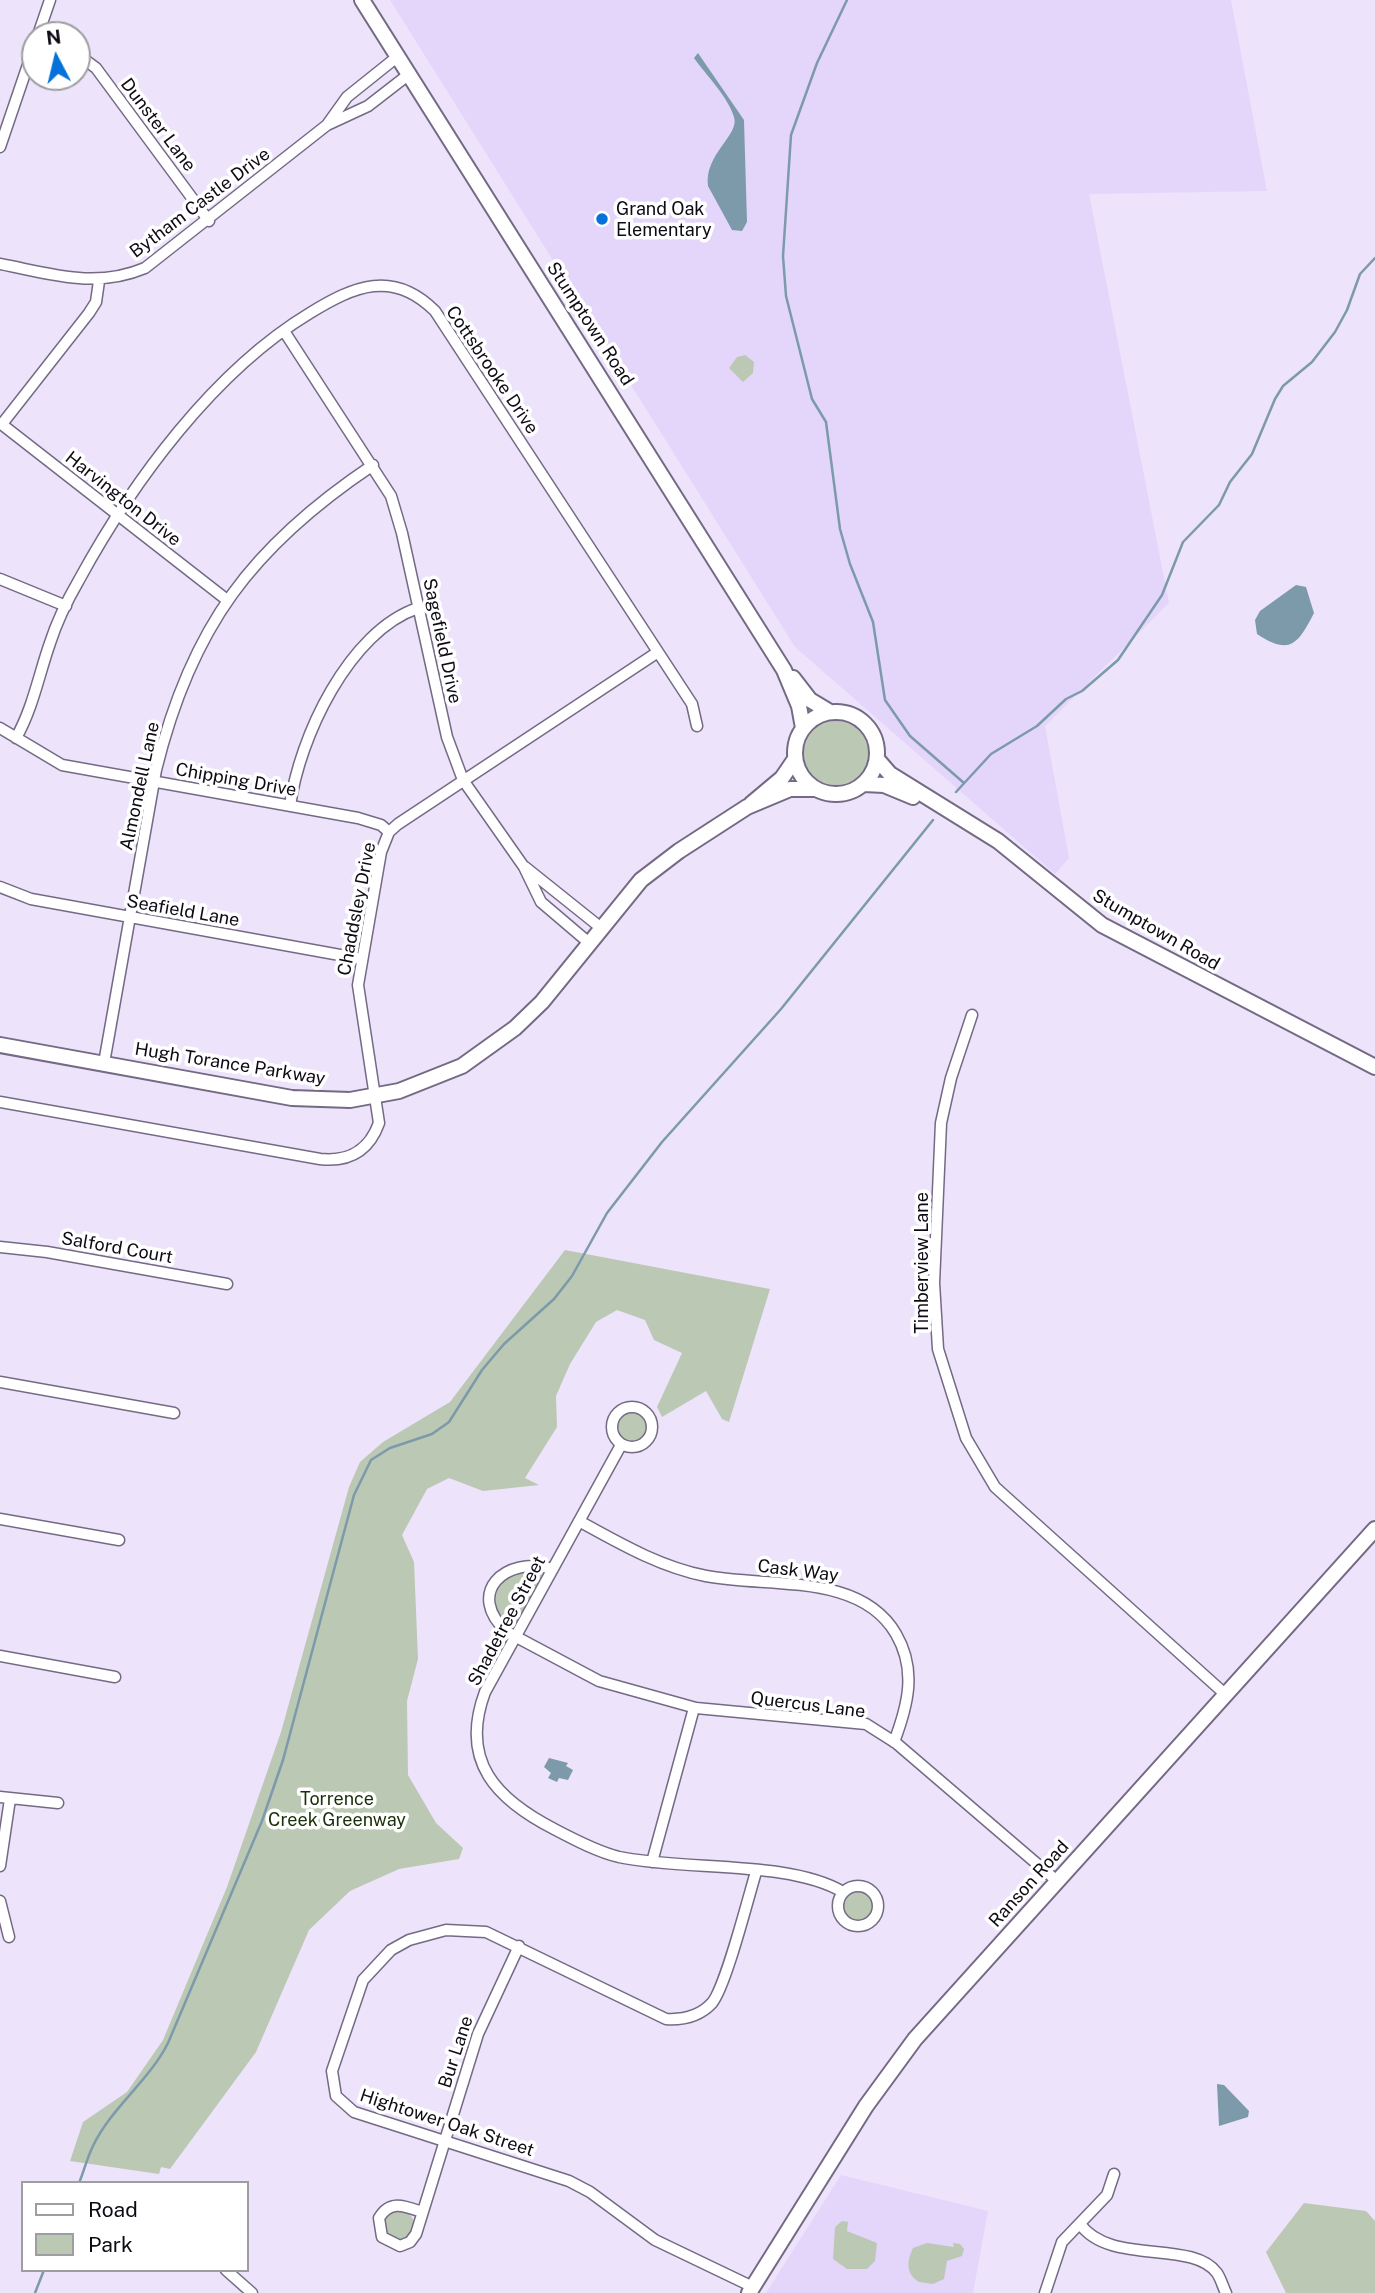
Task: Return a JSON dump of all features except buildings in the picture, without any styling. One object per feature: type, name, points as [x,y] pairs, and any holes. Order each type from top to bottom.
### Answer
[{"type":"street","points":[[43,21],[50,0]]},
{"type":"street","name":"Stumptown Road","points":[[362,0],[784,670],[810,699],[830,712]]},
{"type":"street","name":"Bytham Castle Drive","points":[[327,125],[347,97],[397,57]]},
{"type":"street","name":"Dunster Lane","points":[[91,64],[209,220]]},
{"type":"street","points":[[0,147],[5,109],[21,74]]},
{"type":"street","name":"Bytham Castle Drive","points":[[0,264],[99,281],[124,277],[145,268],[327,125],[368,106],[408,75]]},
{"type":"street","points":[[1,423],[89,313],[96,302],[99,281]]},
{"type":"street","name":"Cottsbrooke Drive","points":[[16,738],[27,716],[51,640],[79,580],[166,449],[215,388],[244,360],[319,308],[368,285],[401,288],[425,300],[442,321],[692,704],[697,726]]},
{"type":"street","name":"Sagefield Drive","points":[[284,331],[373,465],[397,514],[447,737],[463,780],[524,867],[541,902],[588,943]]},
{"type":"street","name":"Harvington Drive","points":[[1,423],[227,600]]},
{"type":"street","name":"Almondell Lane","points":[[104,1063],[153,782],[164,735],[188,670],[227,600],[274,541],[315,506],[373,465]]},
{"type":"street","points":[[0,579],[66,606]]},
{"type":"street","points":[[290,806],[304,746],[334,685],[382,629],[404,613],[418,608]]},
{"type":"street","name":"Chaddsley Drive","points":[[0,1102],[332,1160],[354,1155],[374,1137],[379,1123],[359,995],[362,959],[381,852],[389,832],[658,652]]},
{"type":"street","name":"Stumptown Road","points":[[784,670],[799,706],[803,727]]},
{"type":"street","points":[[830,712],[842,712],[865,723],[877,746],[877,759],[864,783],[846,793],[816,789],[806,782],[795,759],[797,737],[803,727],[810,720],[830,712]]},
{"type":"street","name":"Chipping Drive","points":[[0,728],[62,765],[368,820],[389,832]]},
{"type":"street","name":"Hugh Torance Parkway","points":[[0,1045],[292,1098],[350,1100],[376,1096],[431,1080],[490,1049],[541,1002],[600,927],[656,867],[747,807],[782,778],[795,759]]},
{"type":"street","name":"Stumptown Road","points":[[877,759],[890,774],[998,841],[1084,911],[1118,934],[1375,1067]]},
{"type":"street","name":"Stumptown Road","points":[[864,783],[884,785],[932,802]]},
{"type":"street","name":"Hugh Torance Parkway","points":[[747,807],[790,789],[816,789]]},
{"type":"street","points":[[524,867],[600,927]]},
{"type":"street","name":"Seafield Lane","points":[[0,887],[24,897],[362,959]]},
{"type":"street","name":"Timberview Lane","points":[[972,1015],[954,1065],[941,1123],[934,1281],[938,1349],[966,1438],[995,1487],[1225,1695]]},
{"type":"street","name":"Salford Court","points":[[0,1247],[47,1252],[228,1284]]},
{"type":"street","points":[[0,1382],[174,1413]]},
{"type":"street","points":[[626,1408],[640,1409],[650,1418],[650,1437],[635,1448],[621,1445],[611,1429],[615,1416],[626,1408]]},
{"type":"street","name":"Shadetree Street","points":[[621,1445],[481,1704],[477,1730],[480,1760],[486,1773],[505,1798],[547,1826],[616,1856],[808,1877],[843,1892],[858,1885],[871,1890],[879,1908],[873,1921],[854,1926],[843,1920],[838,1908],[843,1892]]},
{"type":"street","points":[[0,1519],[119,1540]]},
{"type":"street","name":"Cask Way","points":[[579,1521],[641,1555],[705,1576],[845,1593],[872,1606],[891,1626],[902,1645],[909,1671],[906,1711],[894,1742]]},
{"type":"street","name":"Ranson Road","points":[[751,2290],[895,2064],[1375,1529]]},
{"type":"street","points":[[515,1637],[501,1627],[494,1616],[490,1598],[495,1582],[509,1569],[526,1564],[553,1569]]},
{"type":"street","name":"Quercus Lane","points":[[515,1637],[599,1681],[694,1708],[866,1724],[894,1742],[1057,1881]]},
{"type":"street","points":[[0,1656],[115,1677]]},
{"type":"street","points":[[652,1862],[694,1708]]},
{"type":"street","points":[[0,1866],[5,1798],[58,1803]]},
{"type":"street","name":"Hightower Oak Street","points":[[751,2290],[666,2246],[590,2192],[569,2181],[354,2112],[337,2096],[332,2071],[363,1980],[391,1950],[428,1933],[476,1931],[519,1946],[656,2015],[677,2020],[701,2012],[717,1995],[756,1872]]},
{"type":"street","points":[[0,1901],[9,1937]]},
{"type":"street","name":"Bur Lane","points":[[422,2212],[401,2205],[388,2207],[379,2218],[382,2237],[393,2245],[410,2242],[416,2234],[486,2013],[519,1946]]},
{"type":"street","points":[[1045,2293],[1062,2242],[1107,2195],[1114,2174]]},
{"type":"street","points":[[1080,2224],[1089,2237],[1112,2246],[1203,2262],[1216,2272],[1226,2293]]},
{"type":"street","points":[[228,2272],[252,2293]]},
{"type":"shaded area","points":[[390,0],[1231,0],[1267,191],[1089,194],[1169,603],[1045,726],[1069,858],[1055,874],[795,647]]},
{"type":"shaded area","points":[[841,2175],[988,2211],[973,2293],[766,2293]]},
{"type":"green space","points":[[745,355],[754,362],[753,373],[743,382],[729,368],[737,357]]},
{"type":"green space","points":[[830,721],[842,721],[859,730],[866,741],[866,765],[859,776],[842,785],[830,785],[818,780],[809,771],[804,759],[804,747],[809,735],[818,726]]},
{"type":"green space","name":"Torrence Creek Greenway","points":[[565,1250],[770,1289],[729,1422],[722,1419],[706,1391],[662,1417],[657,1407],[682,1353],[654,1340],[645,1320],[617,1310],[596,1322],[570,1364],[556,1396],[557,1427],[525,1478],[539,1485],[483,1491],[449,1478],[427,1489],[402,1535],[414,1562],[418,1659],[407,1701],[408,1775],[436,1823],[463,1848],[459,1859],[399,1869],[350,1891],[309,1930],[256,2052],[170,2169],[161,2167],[159,2174],[70,2161],[83,2122],[127,2092],[163,2040],[227,1887],[281,1732],[349,1487],[360,1462],[383,1442],[450,1402]]},
{"type":"green space","points":[[633,1412],[639,1413],[647,1421],[647,1433],[639,1441],[633,1442],[627,1441],[619,1433],[618,1427],[619,1421],[627,1413]]},
{"type":"green space","points":[[526,1568],[542,1572],[543,1577],[515,1627],[511,1628],[496,1609],[497,1594],[502,1583]]},
{"type":"green space","points":[[858,1891],[869,1895],[873,1906],[869,1917],[858,1921],[847,1917],[843,1906],[847,1895]]},
{"type":"green space","points":[[1304,2203],[1366,2211],[1375,2221],[1375,2293],[1286,2293],[1266,2252]]},
{"type":"green space","points":[[399,2210],[410,2214],[414,2225],[410,2236],[399,2240],[388,2236],[384,2225],[388,2214]]},
{"type":"green space","points":[[842,2221],[848,2222],[847,2231],[877,2243],[875,2261],[867,2269],[847,2269],[833,2259],[835,2227]]},
{"type":"green space","points":[[927,2243],[954,2247],[953,2243],[960,2244],[964,2249],[962,2256],[947,2261],[944,2279],[933,2284],[919,2282],[911,2275],[908,2266],[913,2248]]},
{"type":"water","points":[[698,53],[744,120],[747,222],[742,231],[732,230],[708,186],[711,164],[732,131],[734,117],[722,94],[694,58]]},
{"type":"water","points":[[1296,585],[1306,587],[1314,613],[1298,639],[1285,645],[1268,641],[1257,634],[1255,620],[1260,611]]},
{"type":"water","points":[[549,1758],[568,1763],[566,1766],[573,1770],[568,1780],[559,1778],[557,1782],[548,1778],[551,1773],[544,1767]]},
{"type":"water","points":[[1217,2084],[1224,2085],[1249,2111],[1248,2117],[1219,2126]]},
{"type":"waterway","points":[[847,0],[817,63],[791,135],[783,256],[786,296],[812,399],[826,422],[840,529],[850,564],[873,622],[885,700],[910,736],[964,783]]},
{"type":"waterway","points":[[956,792],[991,754],[1037,726],[1066,699],[1082,691],[1118,660],[1162,595],[1183,542],[1219,505],[1230,482],[1252,454],[1283,386],[1312,362],[1335,332],[1347,310],[1360,274],[1375,258]]},
{"type":"waterway","points":[[80,2181],[101,2132],[151,2070],[168,2043],[262,1821],[283,1760],[354,1495],[371,1460],[390,1448],[432,1434],[449,1422],[482,1370],[504,1344],[554,1299],[572,1276],[607,1213],[662,1142],[781,1009],[933,820]]},
{"type":"waterway","points":[[35,2293],[43,2272]]},
{"type":"place","name":"Grand Oak Elementary","points":[[602,219]]}]
